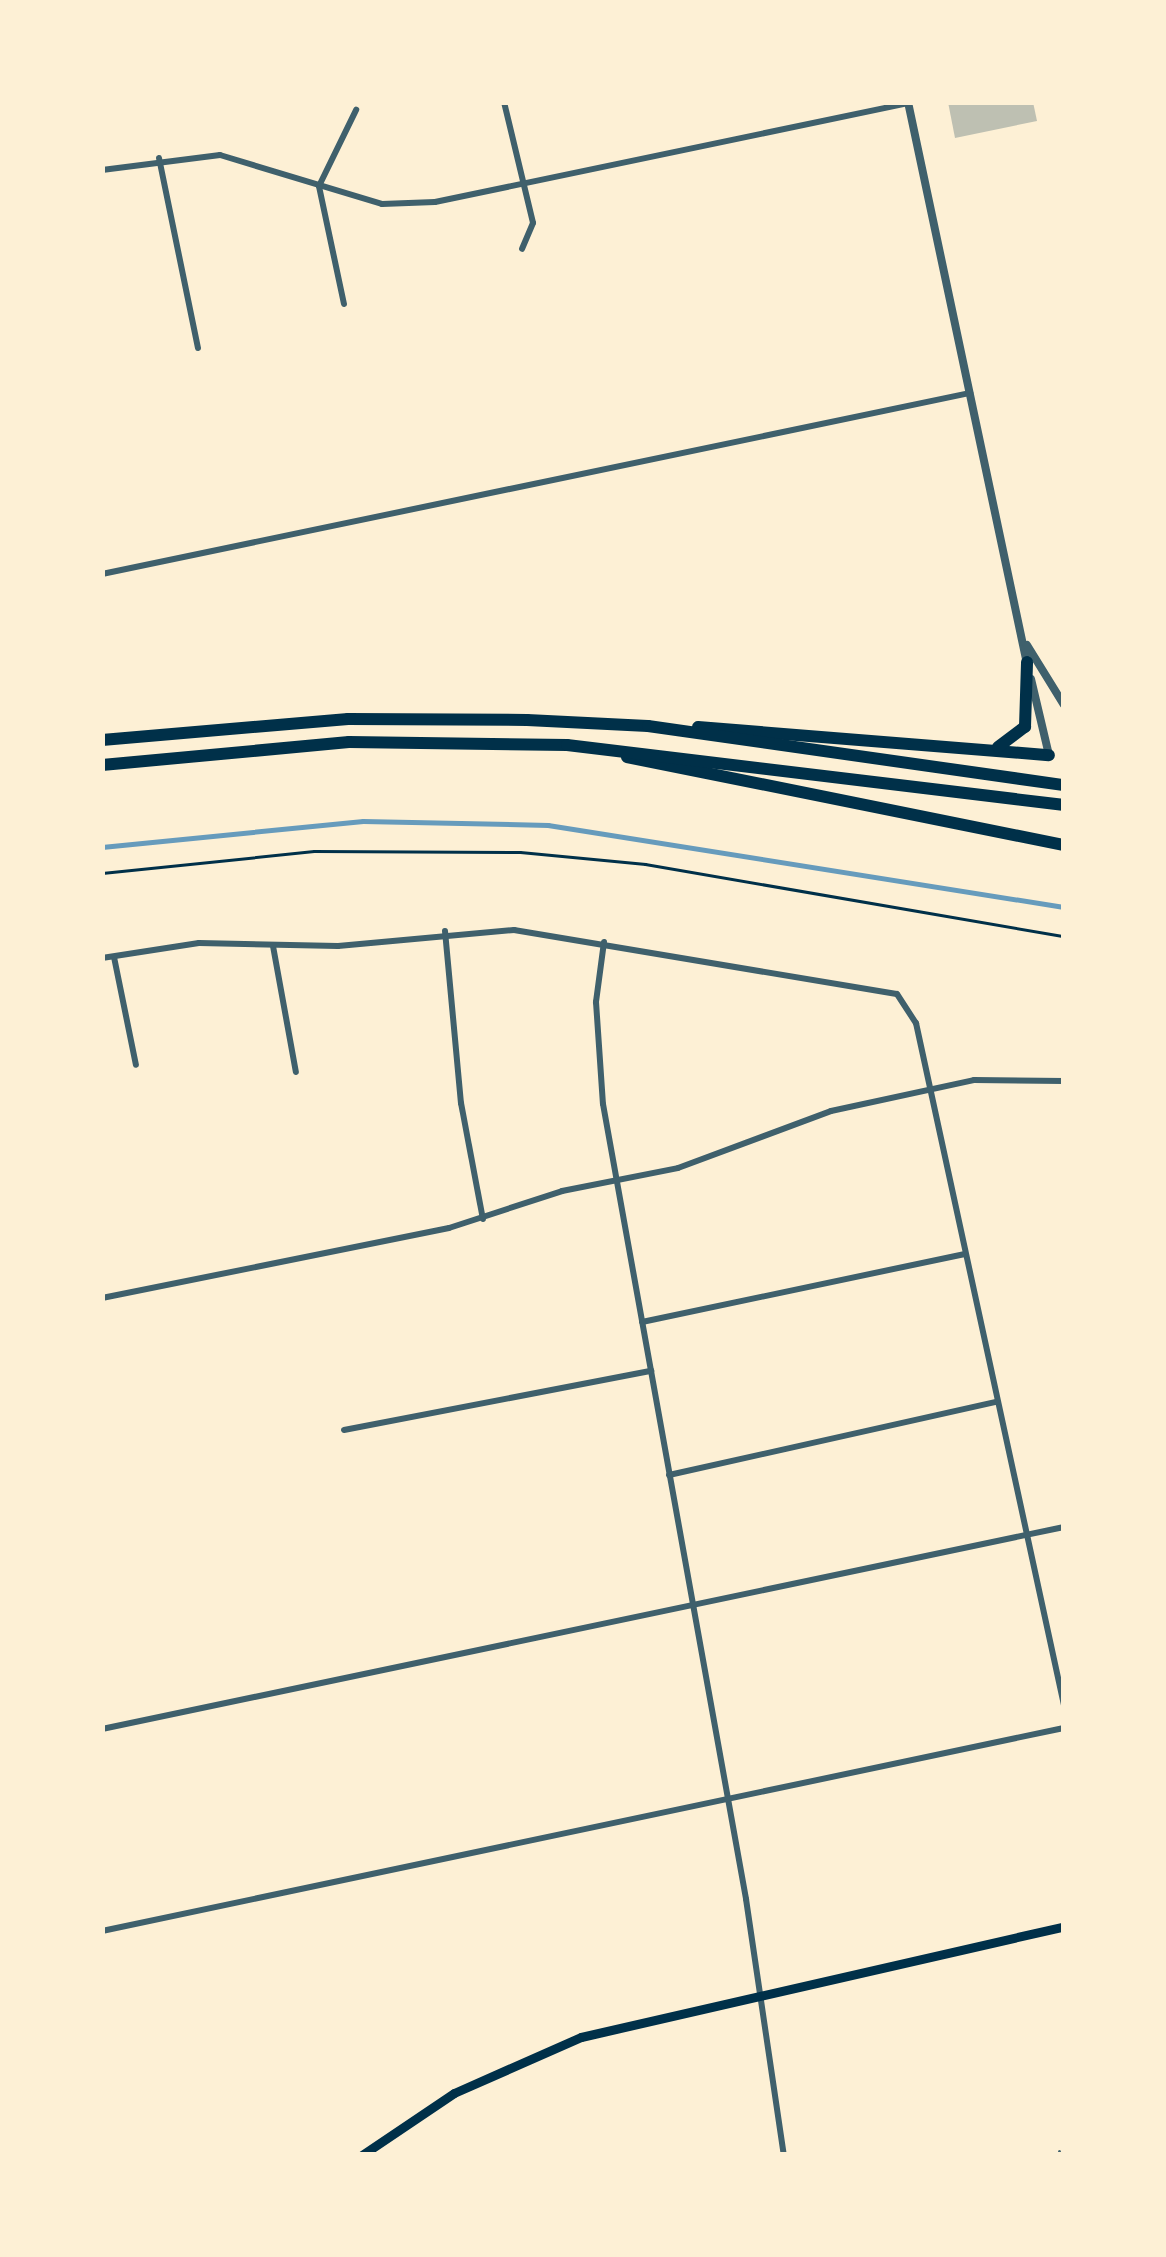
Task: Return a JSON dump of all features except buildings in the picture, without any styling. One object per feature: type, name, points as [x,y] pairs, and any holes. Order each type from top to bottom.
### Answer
[{"type":"highway","points":[[989,750],[1025,727],[1027,662]]},
{"type":"highway","points":[[102,740],[348,719],[648,726],[1049,755]]},
{"type":"highway","points":[[648,726],[1064,785]]},
{"type":"highway","points":[[102,765],[349,742],[567,745],[1064,805]]},
{"type":"highway","points":[[567,745],[1064,845]]},
{"type":"main road","points":[[362,2155],[512,2064],[637,2019],[1064,1926]]},
{"type":"street","points":[[504,102],[533,224],[522,249]]},
{"type":"street","points":[[102,170],[159,158],[259,161],[319,186],[382,204],[523,183],[908,102],[1049,755]]},
{"type":"street","points":[[344,304],[319,186],[356,110]]},
{"type":"street","points":[[159,158],[198,348]]},
{"type":"street","points":[[102,574],[970,392]]},
{"type":"street","points":[[1021,633],[1064,705]]},
{"type":"street","points":[[102,958],[199,943],[274,946],[514,929],[896,994],[916,1023],[1064,1705]]},
{"type":"street","points":[[445,931],[459,1085],[483,1219]]},
{"type":"street","points":[[604,942],[596,1041],[616,1179],[728,1799],[784,2155]]},
{"type":"street","points":[[274,946],[296,1072]]},
{"type":"street","points":[[114,956],[136,1065]]},
{"type":"street","points":[[102,1298],[483,1219],[616,1179],[678,1168],[831,1111],[1003,1077],[1064,1081]]},
{"type":"street","points":[[643,1322],[965,1254]]},
{"type":"street","points":[[344,1430],[651,1371]]},
{"type":"street","points":[[669,1475],[996,1402]]},
{"type":"street","points":[[102,1729],[1064,1527]]},
{"type":"street","points":[[102,1931],[1064,1728]]},
{"type":"path","points":[[102,873],[314,851],[520,852],[666,867],[1064,936]]},
{"type":"waterway","points":[[102,847],[363,821],[548,825],[1064,907]]}]
